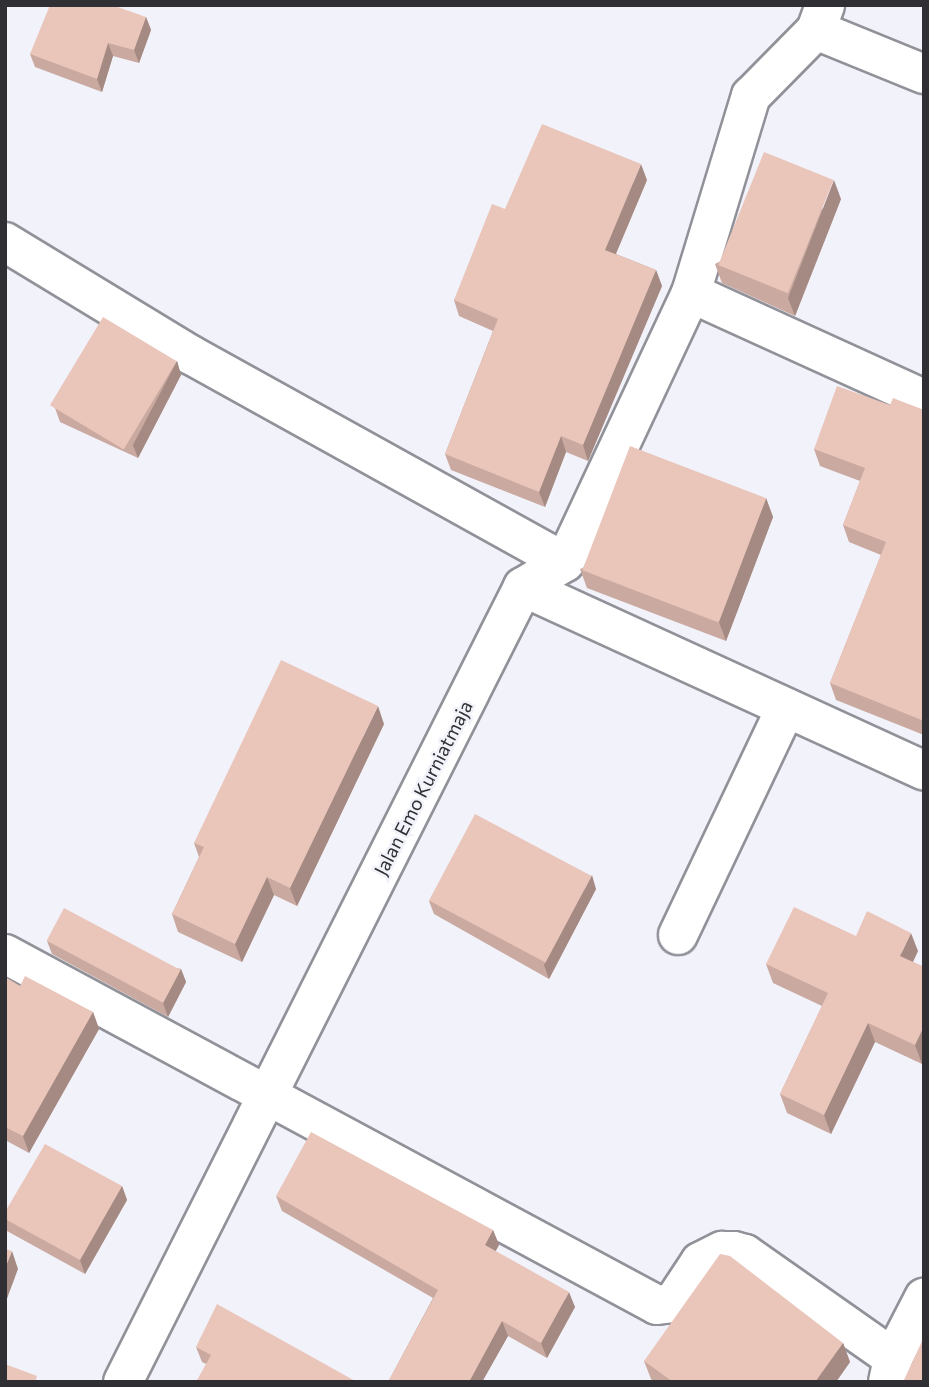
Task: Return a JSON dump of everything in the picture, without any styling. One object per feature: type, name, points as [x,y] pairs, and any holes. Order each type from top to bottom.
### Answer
[{"type":"street","points":[[523,587],[565,562],[691,293],[751,96],[820,18],[924,74]]},
{"type":"street","points":[[5,242],[191,355],[565,562]]},
{"type":"street","points":[[691,293],[924,399]]},
{"type":"street","points":[[523,587],[924,771]]},
{"type":"street","name":"Jalan Emo Kurniatmaja","points":[[122,1382],[523,587]]},
{"type":"street","points":[[678,935],[786,708]]},
{"type":"street","points":[[5,954],[269,1093],[657,1305],[673,1303],[700,1262],[711,1255],[745,1254],[890,1370],[924,1298]]},
{"type":"building","points":[[50,5],[112,5],[146,17],[134,50],[108,43],[97,79],[30,54]]},
{"type":"building","points":[[542,124],[641,164],[605,250],[656,270],[583,445],[561,436],[539,492],[445,454],[498,319],[454,300],[492,204],[505,209]]},
{"type":"building","points":[[764,152],[834,180],[788,293],[718,265]]},
{"type":"building","points":[[103,317],[177,361],[124,450],[50,405]]},
{"type":"building","points":[[837,386],[890,405],[893,398],[924,410],[924,721],[830,683],[886,542],[843,525],[865,468],[814,449]]},
{"type":"building","points":[[630,446],[766,498],[719,622],[582,570]]},
{"type":"building","points":[[281,660],[378,706],[290,888],[267,877],[235,944],[172,914],[204,847],[194,843]]},
{"type":"building","points":[[475,814],[592,876],[546,962],[429,901]]},
{"type":"building","points":[[794,907],[856,936],[867,911],[911,933],[900,956],[924,967],[924,1026],[915,1045],[868,1023],[824,1115],[780,1094],[828,993],[766,964]]},
{"type":"building","points":[[64,908],[181,970],[163,1003],[47,941]]},
{"type":"building","points":[[25,976],[93,1012],[23,1136],[5,1127],[5,982],[7,978],[20,986]]},
{"type":"building","points":[[311,1132],[493,1230],[485,1245],[569,1292],[541,1343],[502,1321],[469,1382],[388,1382],[438,1290],[276,1196]]},
{"type":"building","points":[[45,1144],[122,1186],[80,1260],[5,1219],[5,1212]]},
{"type":"building","points":[[5,1249],[12,1251],[5,1268]]},
{"type":"building","points":[[720,1254],[730,1256],[843,1343],[815,1382],[673,1382],[644,1361]]},
{"type":"building","points":[[217,1304],[357,1382],[196,1382],[211,1355],[196,1347]]},
{"type":"building","points":[[924,1337],[924,1382],[903,1382]]},
{"type":"building","points":[[5,1364],[37,1376],[35,1382],[5,1382]]}]
